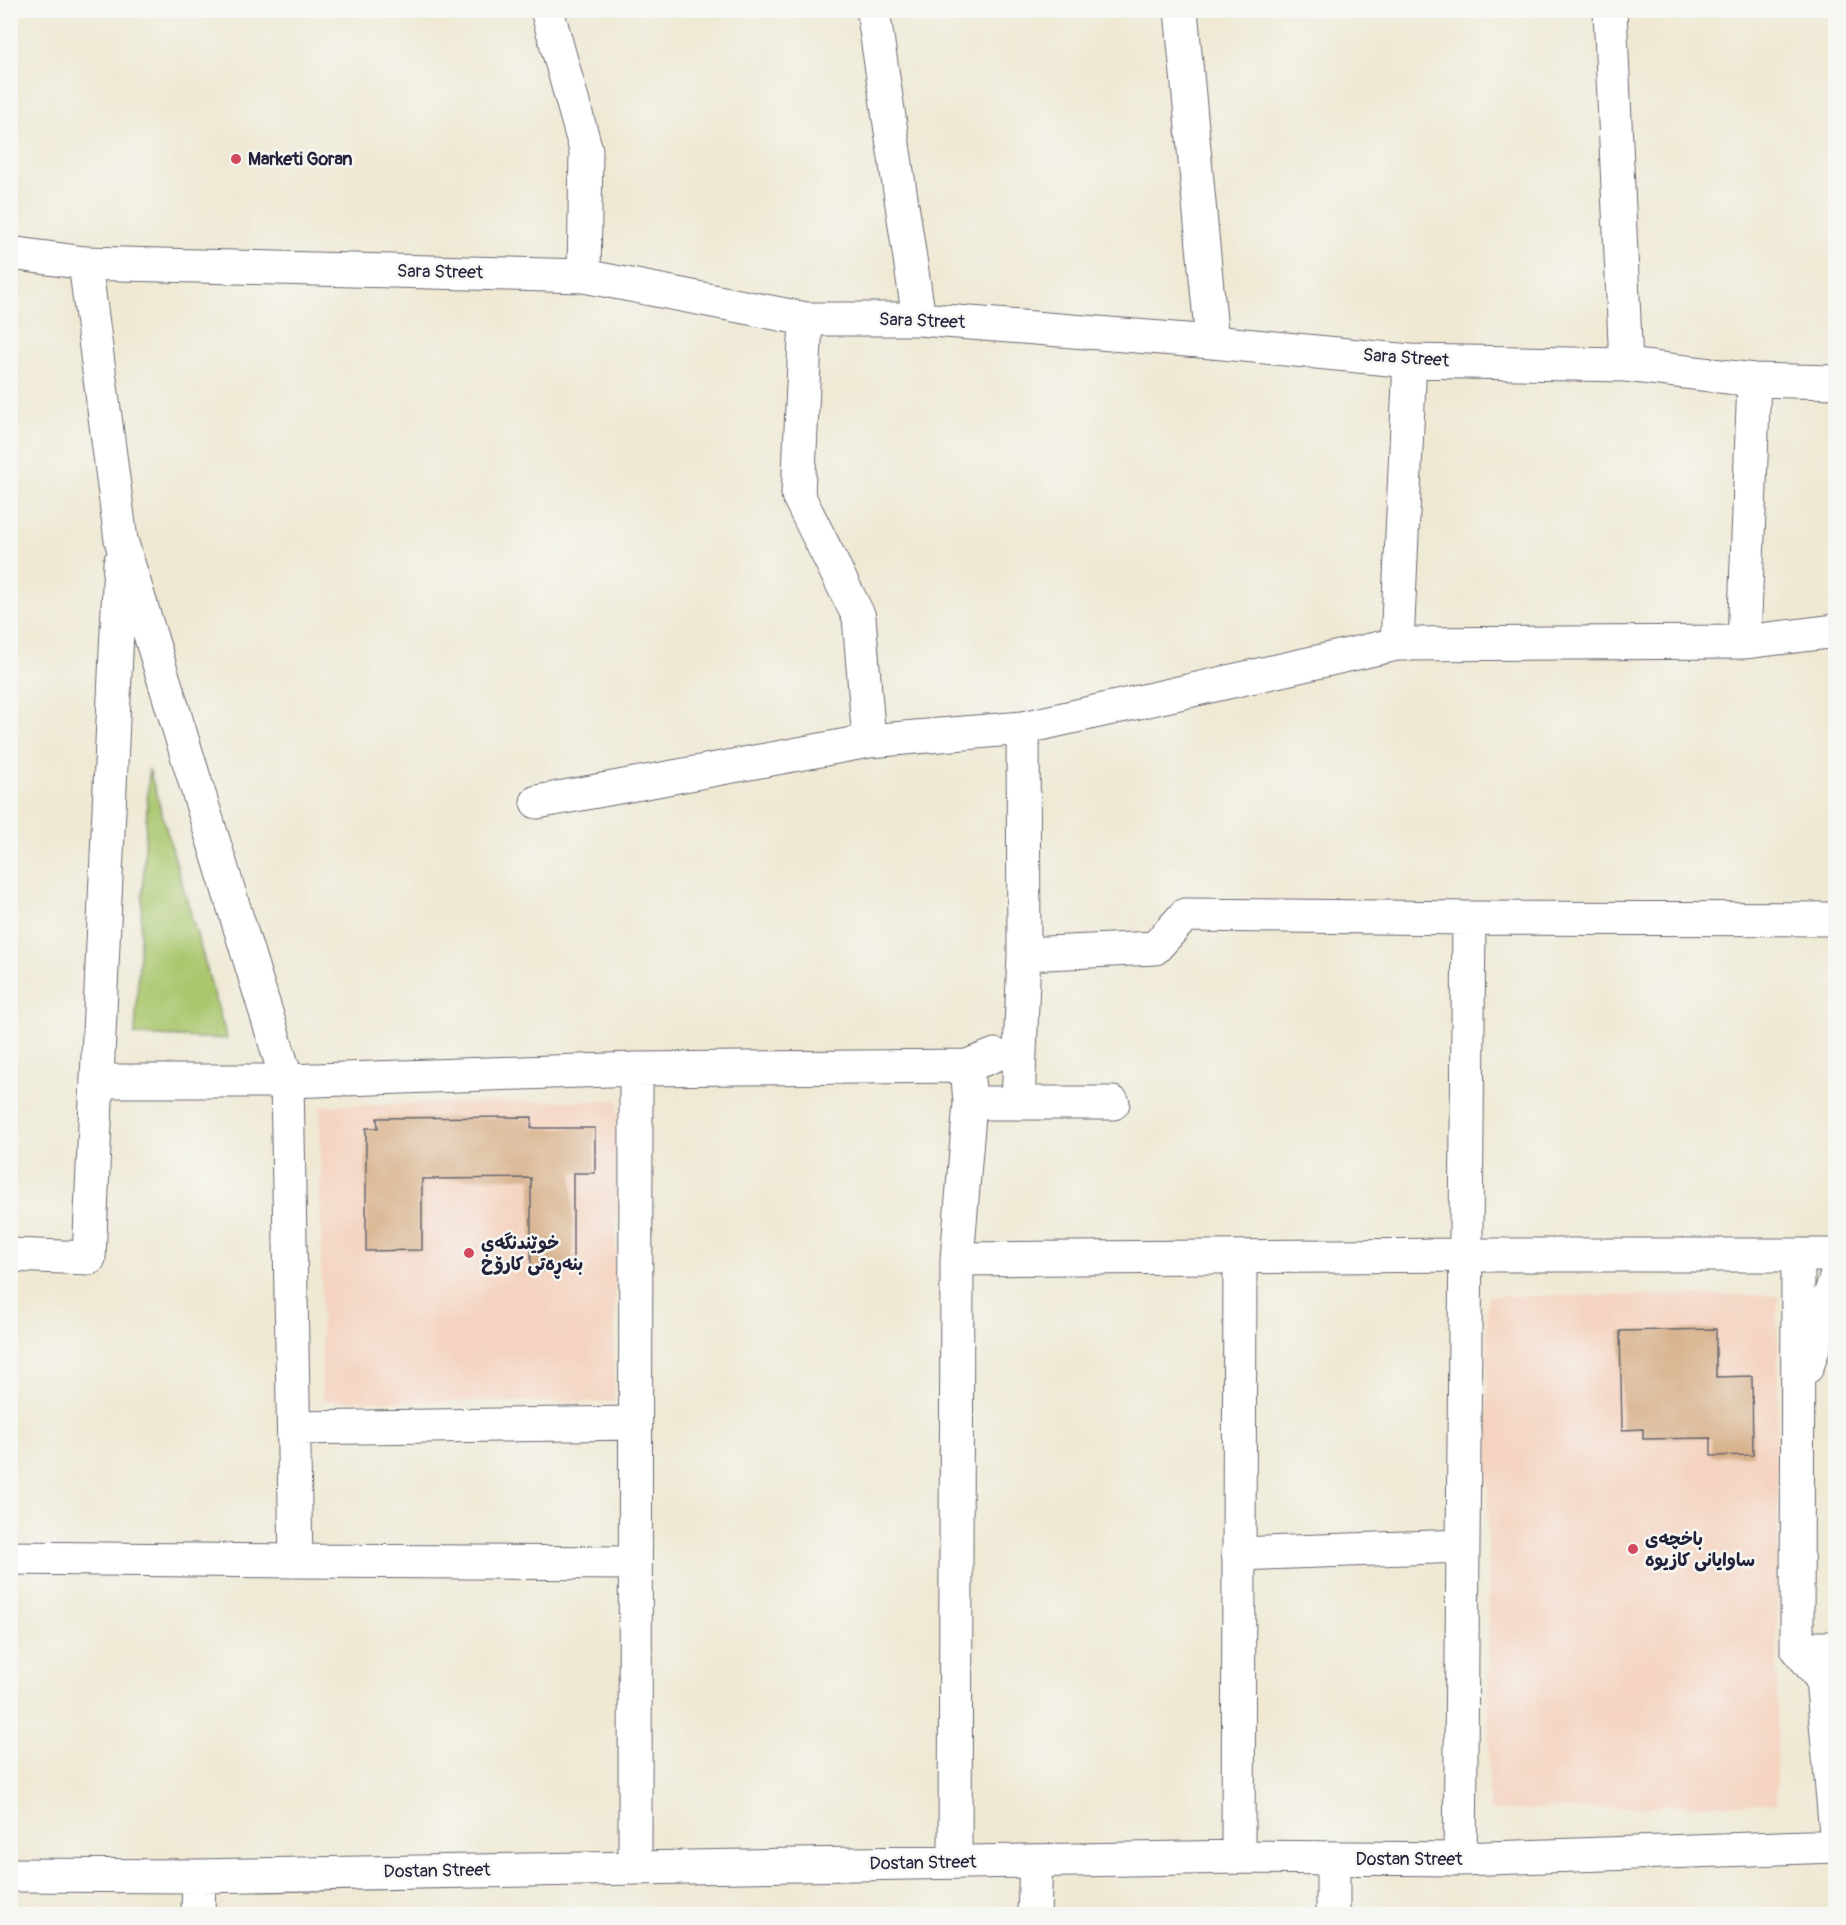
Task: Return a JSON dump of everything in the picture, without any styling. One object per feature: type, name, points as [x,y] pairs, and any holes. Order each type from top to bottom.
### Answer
[{"type":"street","points":[[547,10],[586,150],[584,276]]},
{"type":"street","points":[[873,10],[919,320]]},
{"type":"street","points":[[1181,10],[1212,342]]},
{"type":"street","points":[[1610,10],[1626,365]]},
{"type":"street","points":[[1613,61],[1631,10]]},
{"type":"street","name":"Sara Street","points":[[10,253],[85,263],[584,276],[806,319],[919,320],[1212,342],[1410,360],[1626,365],[1754,380],[1836,382]]},
{"type":"street","points":[[85,263],[121,540],[287,1081],[296,1561]]},
{"type":"street","points":[[806,319],[798,495],[859,617],[869,741]]},
{"type":"street","points":[[1397,644],[1410,360]]},
{"type":"street","points":[[1744,642],[1754,380]]},
{"type":"street","points":[[10,1255],[89,1258],[121,540]]},
{"type":"street","points":[[537,802],[869,741],[1023,728],[1397,644],[1744,642],[1836,631]]},
{"type":"street","points":[[1018,1103],[1024,954],[1023,728]]},
{"type":"street","points":[[1024,954],[1155,948],[1185,915],[1836,920]]},
{"type":"street","points":[[1460,1859],[1469,918]]},
{"type":"street","points":[[97,1081],[287,1081],[981,1060],[970,1103],[957,1259],[955,1862]]},
{"type":"street","points":[[634,1867],[636,1069]]},
{"type":"street","points":[[970,1103],[1113,1103]]},
{"type":"street","points":[[957,1259],[1836,1255]]},
{"type":"street","points":[[1798,1256],[1797,1648],[1822,1679],[1836,1833]]},
{"type":"street","points":[[1238,1857],[1240,1257]]},
{"type":"street","points":[[1797,1399],[1836,1277]]},
{"type":"street","points":[[294,1428],[635,1424]]},
{"type":"street","points":[[1238,1554],[1463,1546]]},
{"type":"street","points":[[10,1558],[635,1563]]},
{"type":"street","points":[[1797,1648],[1836,1648]]},
{"type":"street","name":"Dostan Street","points":[[10,1875],[199,1876],[1238,1857],[1460,1859],[1836,1845]]},
{"type":"street","points":[[1333,1914],[1334,1858]]},
{"type":"street","points":[[1034,1914],[1036,1861]]},
{"type":"street","points":[[198,1914],[199,1876]]},
{"type":"shaded area","name":"خوێندنگەی بنەڕەتی کارۆخ","points":[[618,1100],[614,1402],[322,1401],[320,1106]]},
{"type":"shaded area","name":"باخچەی ساوایانی کازیوە","points":[[1778,1295],[1777,1803],[1489,1811],[1487,1296]]},
{"type":"green space","points":[[149,769],[227,1039],[135,1035]]},
{"type":"building","points":[[532,1117],[531,1128],[595,1128],[595,1173],[573,1173],[573,1271],[531,1271],[531,1178],[422,1179],[422,1250],[366,1251],[366,1128],[378,1128],[377,1118]]},
{"type":"building","points":[[1716,1329],[1716,1377],[1752,1376],[1753,1455],[1711,1456],[1711,1438],[1643,1439],[1643,1429],[1622,1430],[1620,1331]]},
{"type":"place","name":"Marketi Goran","points":[[236,159]]},
{"type":"place","name":"خوێندنگەی بنەڕەتی کارۆخ","points":[[469,1253]]},
{"type":"place","name":"باخچەی ساوایانی کازیوە","points":[[1633,1549]]}]
